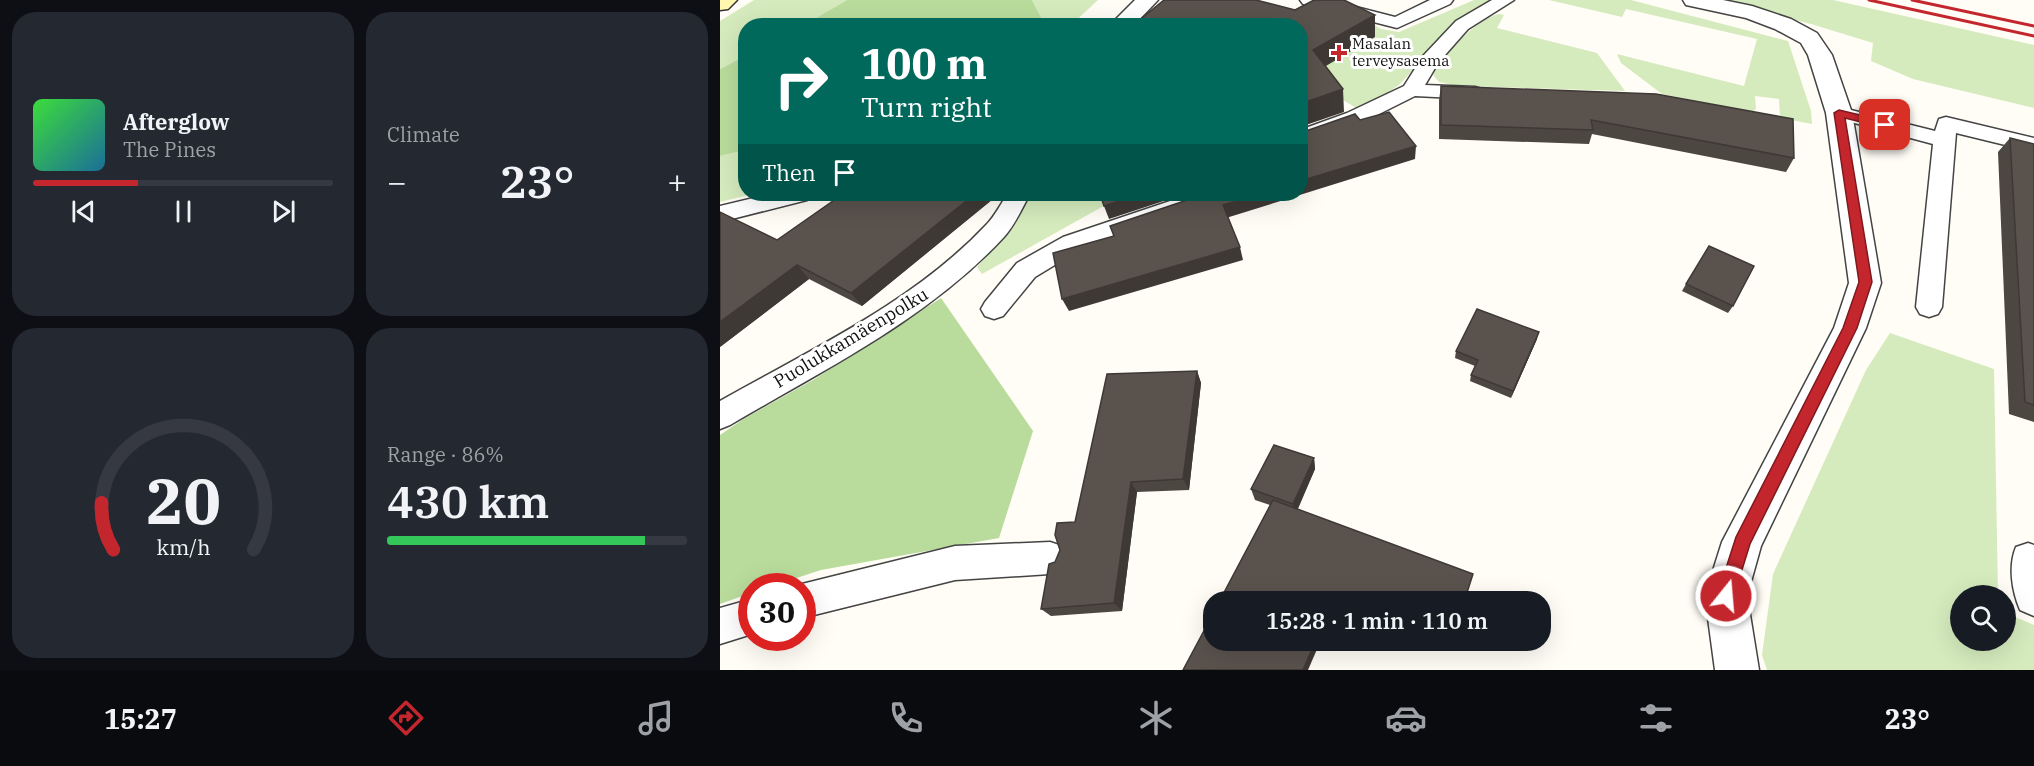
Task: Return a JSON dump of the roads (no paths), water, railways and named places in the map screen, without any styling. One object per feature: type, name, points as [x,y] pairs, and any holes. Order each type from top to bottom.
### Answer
[{"type":"main road","points":[[720,4],[726,0]]},
{"type":"street","points":[[1128,18],[1147,0]]},
{"type":"street","points":[[1694,0],[1752,13],[1783,24],[1809,38],[1820,55],[1839,113],[1865,282],[1850,328],[1742,542],[1726,596],[1737,670]]},
{"type":"lane","points":[[1309,0],[1397,23],[1444,0]]},
{"type":"lane","points":[[1412,90],[1430,60],[1462,25],[1505,0]]},
{"type":"lane","points":[[1308,135],[1354,118],[1412,90],[1495,94]]},
{"type":"lane","points":[[1839,113],[1944,140]]},
{"type":"lane","points":[[1929,306],[1946,124],[2034,145]]},
{"type":"lane","points":[[720,214],[771,201]]},
{"type":"lane","name":"Puolukkamäenpolku","points":[[720,417],[864,333],[932,289],[998,229],[1015,201]]},
{"type":"lane","points":[[994,309],[1026,270],[1072,243],[1193,201]]},
{"type":"lane","points":[[816,598],[955,563],[1050,558]]},
{"type":"lane","points":[[2028,559],[2032,598],[2034,599]]},
{"type":"lane","points":[[720,626],[738,620]]},
{"type":"railway","points":[[1869,0],[2034,36]]},
{"type":"railway","points":[[1912,0],[2034,26]]},
{"type":"place","name":"Masalan terveysasema","points":[[1339,53]]}]
